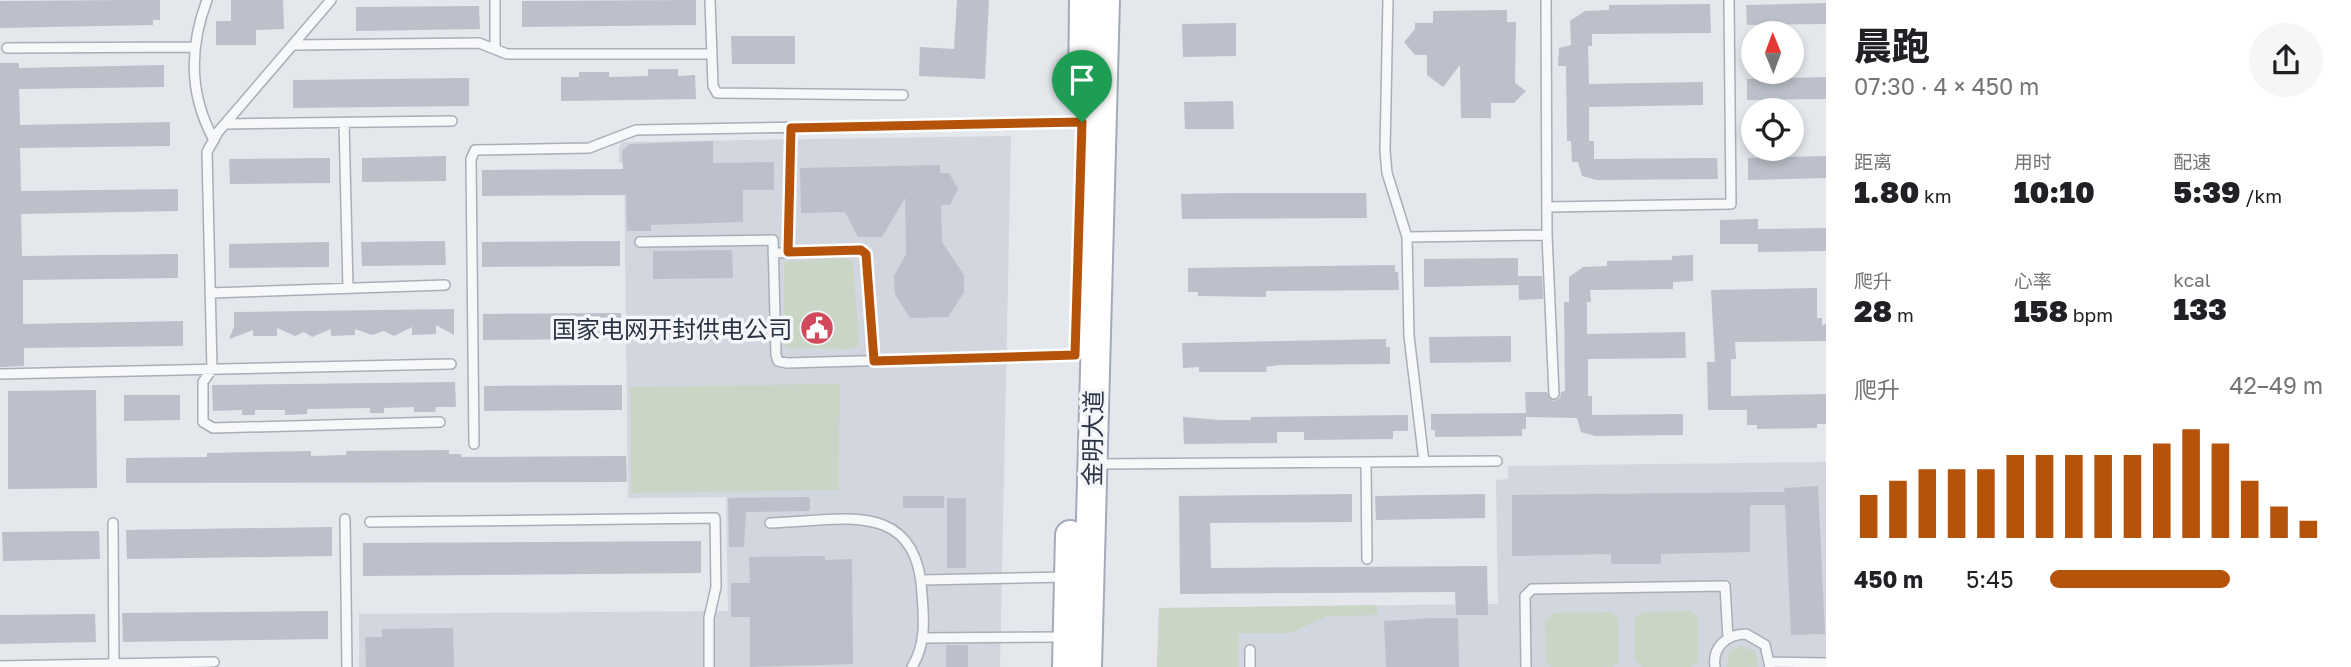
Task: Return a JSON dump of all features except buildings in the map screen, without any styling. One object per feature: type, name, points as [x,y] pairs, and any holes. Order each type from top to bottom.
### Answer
[{"type":"main road","name":"金明大道","points":[[1067,667],[1084,0]]},
{"type":"main road","name":"金明大道","points":[[1087,667],[1105,0]]},
{"type":"lane","points":[[207,0],[194,47],[195,91],[202,118],[214,140]]},
{"type":"lane","points":[[331,0],[225,124],[207,152],[212,369],[203,382],[203,422],[213,428],[440,422]]},
{"type":"lane","points":[[495,0],[495,49]]},
{"type":"lane","points":[[710,0],[713,86],[717,93],[903,95]]},
{"type":"lane","points":[[1388,0],[1385,151],[1387,173],[1407,237],[1409,336],[1424,462]]},
{"type":"lane","points":[[1546,0],[1547,235],[1554,394]]},
{"type":"lane","points":[[1547,207],[1731,204],[1729,0]]},
{"type":"lane","points":[[293,45],[480,43],[508,54],[711,54]]},
{"type":"lane","points":[[7,48],[194,47]]},
{"type":"lane","points":[[225,124],[452,121]]},
{"type":"lane","points":[[474,444],[471,159],[475,150],[589,148],[636,130],[1082,122]]},
{"type":"lane","points":[[344,123],[348,288]]},
{"type":"lane","points":[[788,252],[791,128]]},
{"type":"lane","points":[[1407,237],[1547,235]]},
{"type":"lane","points":[[640,242],[773,240],[778,361],[1075,355]]},
{"type":"lane","points":[[773,253],[861,250],[866,254],[874,361]]},
{"type":"lane","points":[[210,293],[445,285]]},
{"type":"lane","points":[[0,373],[451,364]]},
{"type":"lane","points":[[1091,464],[1497,461]]},
{"type":"lane","points":[[1366,462],[1367,559]]},
{"type":"lane","points":[[370,522],[715,518],[716,587],[709,618],[709,667]]},
{"type":"lane","points":[[345,519],[347,667]]},
{"type":"lane","points":[[770,523],[876,520],[894,527],[906,539],[915,552],[922,580],[924,638],[912,667]]},
{"type":"lane","points":[[113,523],[114,665]]},
{"type":"lane","points":[[922,580],[1069,576]]},
{"type":"lane","points":[[1525,667],[1525,596],[1532,589],[1725,586],[1728,638]]},
{"type":"lane","points":[[1715,667],[1716,653],[1728,638],[1738,634],[1753,636],[1765,645],[1770,664],[1826,663]]},
{"type":"lane","points":[[924,638],[1068,637]]},
{"type":"lane","points":[[1250,650],[1250,667]]},
{"type":"lane","points":[[0,666],[214,662]]},
{"type":"shaded area","name":"国家电网开封供电公司","points":[[1011,136],[1000,667],[359,667],[359,614],[728,611],[726,497],[628,498],[624,163],[619,163],[619,147],[622,142]]},
{"type":"shaded area","points":[[1826,462],[1826,667],[1157,667],[1159,608],[1498,604],[1496,480],[1508,479],[1508,466]]},
{"type":"green space","points":[[847,257],[853,263],[859,345],[851,349],[787,348],[784,344],[784,262]]},
{"type":"green space","points":[[840,384],[838,490],[631,493],[630,387]]},
{"type":"green space","points":[[1377,605],[1377,615],[1327,616],[1290,633],[1238,633],[1238,667],[1157,667],[1159,608]]},
{"type":"green space","points":[[1691,611],[1698,618],[1698,661],[1691,667],[1642,667],[1635,660],[1635,618],[1643,612]]},
{"type":"green space","points":[[1612,612],[1618,619],[1619,661],[1613,667],[1551,667],[1546,662],[1545,621],[1553,613]]},
{"type":"green space","points":[[1739,646],[1755,651],[1758,667],[1727,667],[1729,652]]},
{"type":"place","name":"国家电网开封供电公司","points":[[817,328]]},
{"type":"route","points":[[1082,122],[1075,355],[874,361],[866,254],[861,250],[788,252],[791,128],[1082,122]]}]
